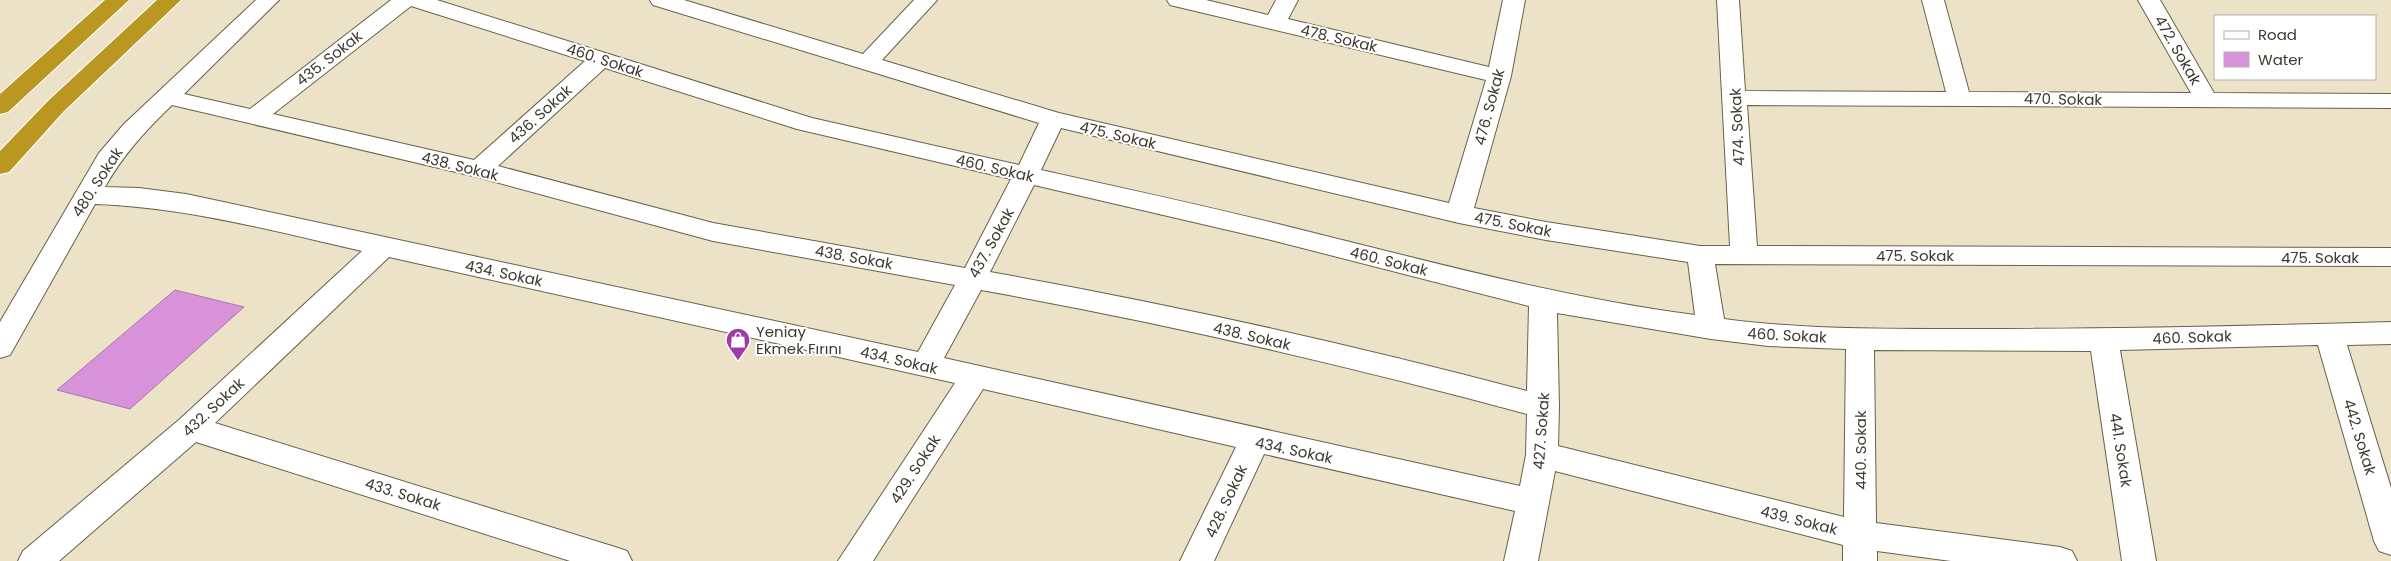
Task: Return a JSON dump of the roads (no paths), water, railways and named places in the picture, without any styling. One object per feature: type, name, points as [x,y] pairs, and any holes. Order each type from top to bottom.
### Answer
[{"type":"highway","points":[[0,106],[118,0]]},
{"type":"highway","points":[[0,166],[56,106],[170,0]]},
{"type":"street","name":"480. Sokak","points":[[0,348],[108,159],[133,129],[268,0]]},
{"type":"street","name":"435. Sokak","points":[[254,117],[405,0]]},
{"type":"street","name":"460. Sokak","points":[[415,0],[806,124],[1271,232],[1543,300],[1711,329],[1768,335],[1860,339],[2104,340],[2391,334]]},
{"type":"street","name":"475. Sokak","points":[[661,0],[866,64],[1053,119],[1460,214],[1546,231],[1700,255],[2391,257]]},
{"type":"street","points":[[866,64],[926,0]]},
{"type":"street","name":"478. Sokak","points":[[1178,0],[1499,76]]},
{"type":"street","points":[[1275,23],[1287,0]]},
{"type":"street","name":"476. Sokak","points":[[1460,214],[1499,76],[1514,0]]},
{"type":"street","name":"474. Sokak","points":[[1728,0],[1736,98],[1744,254]]},
{"type":"street","points":[[1933,0],[1959,98]]},
{"type":"street","name":"472. Sokak","points":[[2149,0],[2207,101]]},
{"type":"street","name":"436. Sokak","points":[[479,170],[602,58]]},
{"type":"street","name":"438. Sokak","points":[[167,98],[479,170],[645,216],[713,232],[971,278],[1254,336],[1436,378],[1544,407]]},
{"type":"street","name":"470. Sokak","points":[[1736,98],[2391,101]]},
{"type":"street","name":"437. Sokak","points":[[926,365],[1002,223],[1053,119]]},
{"type":"street","name":"434. Sokak","points":[[87,195],[139,197],[186,203],[926,365],[1254,441],[1533,502]]},
{"type":"street","name":"432. Sokak","points":[[35,561],[191,428],[384,246]]},
{"type":"street","points":[[1700,255],[1711,329]]},
{"type":"street","name":"427. Sokak","points":[[1521,561],[1542,455],[1544,407],[1543,300]]},
{"type":"street","name":"442. Sokak","points":[[2329,334],[2391,542]]},
{"type":"street","name":"440. Sokak","points":[[1860,339],[1860,548]]},
{"type":"street","name":"441. Sokak","points":[[2104,340],[2139,561]]},
{"type":"street","name":"429. Sokak","points":[[855,561],[975,377]]},
{"type":"street","name":"433. Sokak","points":[[191,428],[615,561]]},
{"type":"street","name":"428. Sokak","points":[[1197,561],[1254,441]]},
{"type":"street","name":"439. Sokak","points":[[1542,455],[1860,548],[2060,561]]},
{"type":"water","points":[[175,290],[244,307],[130,409],[57,390]]},
{"type":"place","name":"Yeniay Ekmek Fırını","points":[[738,361]]}]
